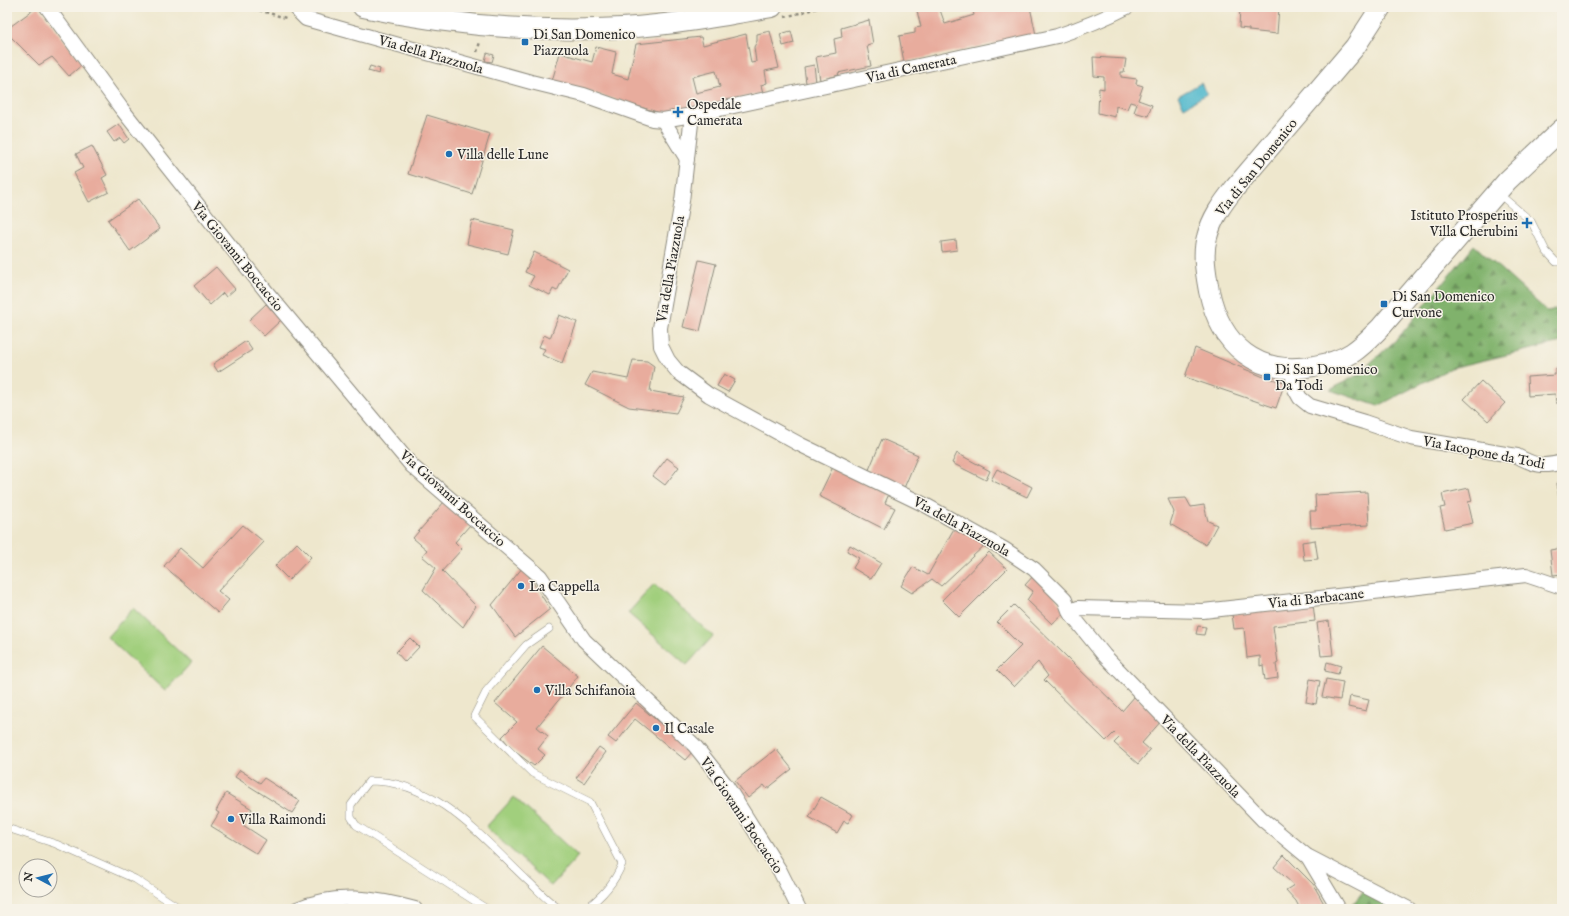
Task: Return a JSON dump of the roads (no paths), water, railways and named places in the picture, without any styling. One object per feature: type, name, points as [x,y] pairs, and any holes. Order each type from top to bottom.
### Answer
[{"type":"main road","points":[[363,7],[408,16],[482,25],[526,29],[566,30],[622,28],[697,20],[772,7]]},
{"type":"main road","name":"Via di San Domenico","points":[[1381,7],[1355,46],[1216,212],[1207,237],[1204,262],[1217,319],[1235,344],[1255,360],[1270,366],[1283,368],[1305,368],[1328,363],[1344,357],[1359,348],[1381,327],[1497,192],[1562,129]]},
{"type":"street","name":"Via Giovanni Boccaccio","points":[[47,7],[121,108],[269,295],[412,466],[540,576],[584,640],[695,746],[726,786],[780,871],[799,909]]},
{"type":"street","name":"Via della Piazzuola","points":[[297,7],[299,12],[306,19],[531,82],[584,95],[652,119],[663,120],[692,115],[682,201],[660,328],[661,346],[668,360],[678,372],[709,395],[799,444],[927,506],[1004,549],[1034,569],[1065,600],[1070,613],[1104,655],[1262,819],[1308,857],[1339,909]]},
{"type":"street","name":"Via di Camerata","points":[[692,115],[1057,36],[1091,24],[1126,7]]},
{"type":"street","points":[[663,120],[687,159]]},
{"type":"street","name":"Via Iacopone da Todi","points":[[1294,368],[1293,381],[1295,389],[1300,398],[1310,406],[1411,438],[1517,456],[1533,464],[1544,465],[1562,462]]},
{"type":"street","name":"Via di Barbacane","points":[[1070,613],[1078,608],[1203,611],[1526,575],[1562,588]]},
{"type":"street","points":[[1308,857],[1409,909]]},
{"type":"street","points":[[297,909],[318,901],[338,898],[364,898],[386,901],[415,909]]},
{"type":"lane","points":[[1497,192],[1531,221],[1546,251],[1556,262],[1562,262]]},
{"type":"lane","points":[[549,629],[526,645],[487,690],[474,716],[532,773],[590,802],[622,864],[617,876],[599,899],[585,909]]},
{"type":"lane","points":[[487,909],[356,825],[351,817],[351,805],[369,782],[383,781],[419,790],[452,810],[560,909]]},
{"type":"lane","points":[[7,828],[56,844],[135,879],[181,909]]},
{"type":"water","points":[[1201,83],[1207,94],[1184,107],[1178,96]]},
{"type":"place","name":"Di San Domenico Piazzuola","points":[[525,42]]},
{"type":"place","name":"Ospedale Camerata","points":[[678,112]]},
{"type":"place","name":"Villa delle Lune","points":[[449,154]]},
{"type":"place","name":"Istituto Prosperius Villa Cherubini","points":[[1527,223]]},
{"type":"place","name":"Di San Domenico Curvone","points":[[1384,304]]},
{"type":"place","name":"Di San Domenico Da Todi","points":[[1267,377]]},
{"type":"place","name":"La Cappella","points":[[521,586]]},
{"type":"place","name":"Villa Schifanoia","points":[[537,690]]},
{"type":"place","name":"Il Casale","points":[[656,728]]},
{"type":"place","name":"Villa Raimondi","points":[[231,819]]}]
